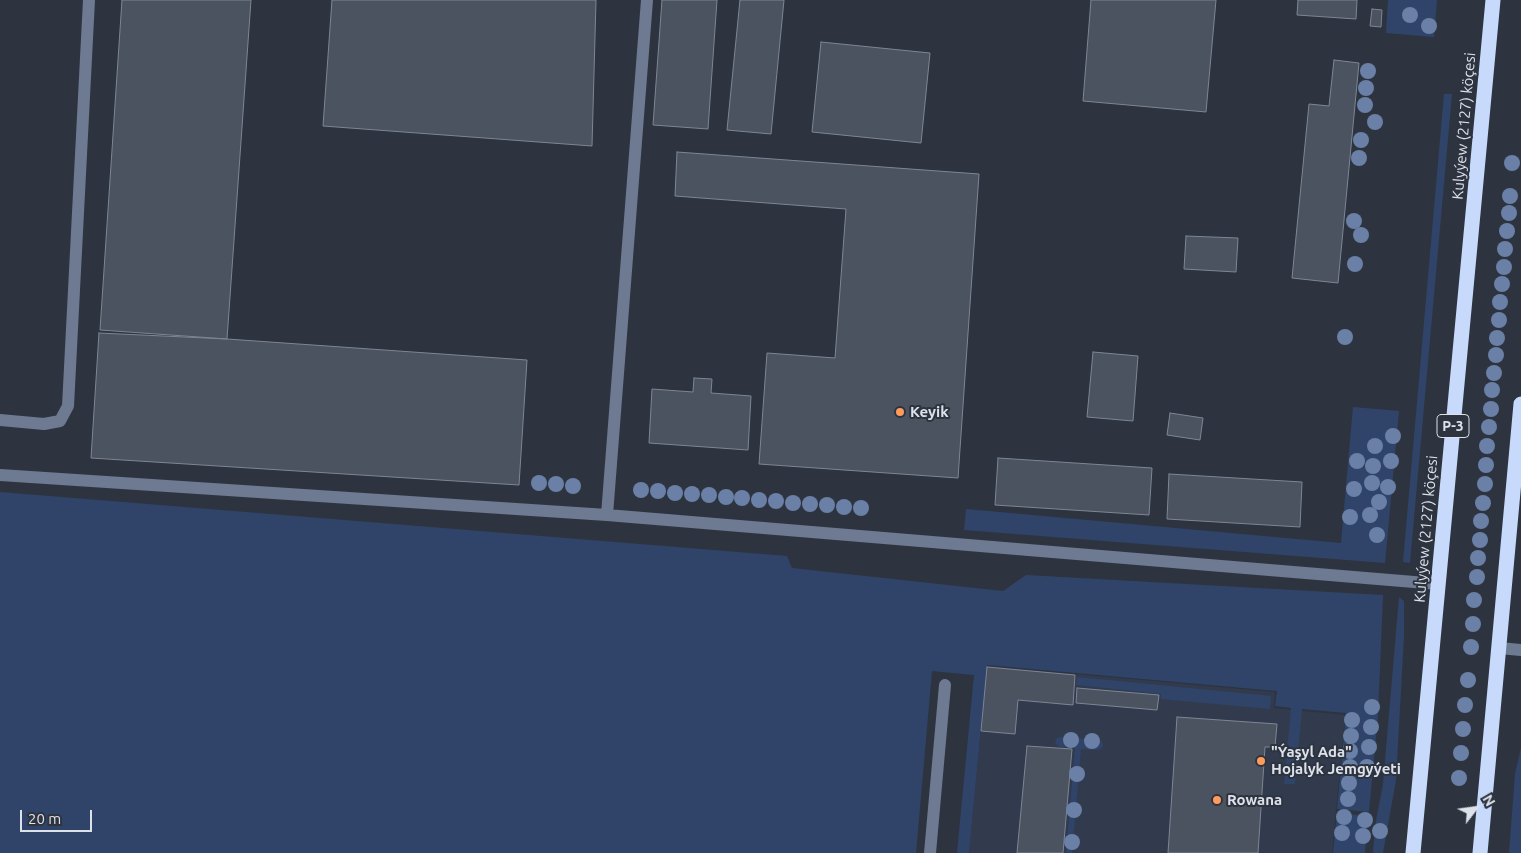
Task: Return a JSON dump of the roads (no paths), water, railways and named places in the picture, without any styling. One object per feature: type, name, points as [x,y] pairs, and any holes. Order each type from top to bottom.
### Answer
[{"type":"highway","name":"Kulyýew (2127) köçesi","points":[[1413,853],[1493,0]]},
{"type":"highway","points":[[1480,853],[1521,404]]},
{"type":"street","points":[[0,420],[44,424],[60,421],[68,406],[89,0]]},
{"type":"street","points":[[607,515],[647,0]]},
{"type":"street","points":[[0,475],[607,515],[1438,584]]},
{"type":"street","points":[[1499,648],[1521,650]]},
{"type":"street","points":[[930,853],[945,685]]},
{"type":"place","name":"Keyik","points":[[900,412]]},
{"type":"place","name":"\"Ýaşyl Ada\" Hojalyk Jemgyýeti","points":[[1261,761]]},
{"type":"place","name":"Rowana","points":[[1217,800]]}]
